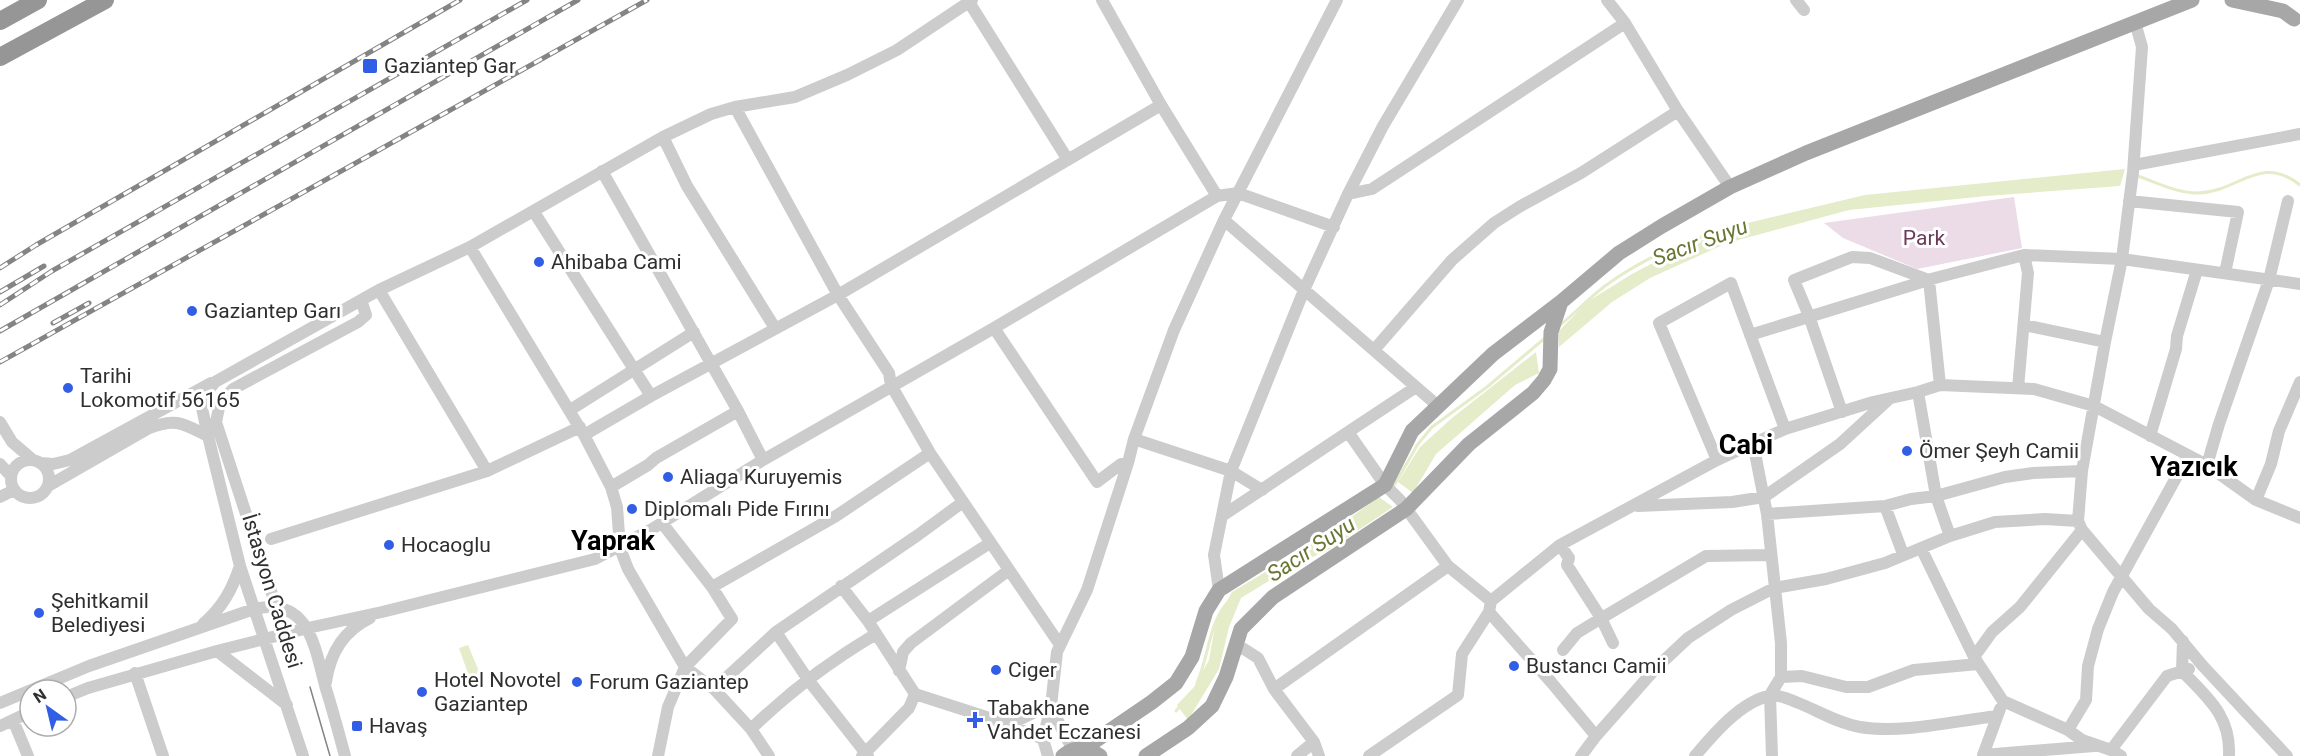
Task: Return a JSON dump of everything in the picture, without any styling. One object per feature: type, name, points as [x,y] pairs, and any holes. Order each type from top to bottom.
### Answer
[{"type":"highway","points":[[0,21],[38,0]]},
{"type":"highway","points":[[0,57],[105,0]]},
{"type":"main road","points":[[1073,751],[1152,702],[1176,683],[1192,657],[1206,611],[1219,590],[1384,485],[1412,431],[1493,354],[1561,302],[1619,253],[1730,187],[1806,153],[2192,0]]},
{"type":"main road","points":[[2232,0],[2283,11],[2297,23]]},
{"type":"main road","points":[[2283,0],[2297,23]]},
{"type":"main road","points":[[1146,756],[1188,728],[1212,706],[1226,677],[1241,629],[1273,597],[1406,508],[1469,444],[1533,393],[1550,369],[1551,332],[1561,302]]},
{"type":"main road","points":[[1514,338],[1534,339],[1549,348]]},
{"type":"main road","points":[[1073,751],[1091,750],[1100,756]]},
{"type":"street","points":[[1102,0],[1161,105],[1217,196]]},
{"type":"street","points":[[1048,756],[1043,740],[1051,706],[1060,645],[1072,625],[1087,590],[1134,439],[1174,330],[1224,220],[1337,0]]},
{"type":"street","points":[[1219,590],[1214,555],[1231,471],[1304,290],[1348,194],[1383,126],[1458,0]]},
{"type":"street","points":[[1607,0],[1625,23],[1678,111],[1730,187]]},
{"type":"street","points":[[11,476],[23,461],[53,464],[70,460],[379,290],[470,247],[663,137],[711,114],[735,107],[795,97],[847,75],[897,50],[971,1],[1068,160]]},
{"type":"street","points":[[1976,660],[1992,632],[2020,607],[2080,526],[2082,471],[2122,259],[2131,187],[2142,47],[2135,22]]},
{"type":"street","points":[[1348,194],[1372,189],[1625,23]]},
{"type":"street","points":[[271,540],[487,471],[582,431],[838,296],[1161,105]]},
{"type":"street","points":[[735,107],[838,296],[889,373],[891,385],[930,453],[1060,645]]},
{"type":"street","points":[[1374,350],[1452,260],[1494,223],[1581,173],[1678,111]]},
{"type":"street","points":[[2133,168],[2300,134]]},
{"type":"street","points":[[663,137],[687,186],[776,328]]},
{"type":"street","points":[[602,171],[694,332],[763,460]]},
{"type":"street","points":[[78,692],[217,651],[595,559],[620,548],[763,460],[994,328],[1217,196],[1238,193],[1334,227]]},
{"type":"street","points":[[2129,201],[2238,212],[2225,273]]},
{"type":"street","points":[[2207,465],[2269,280],[2288,201]]},
{"type":"street","points":[[534,212],[651,396]]},
{"type":"street","points":[[1224,220],[1438,406]]},
{"type":"street","points":[[470,247],[582,431],[610,487],[617,507],[620,548],[628,569],[685,668],[714,689],[751,729],[769,756]]},
{"type":"street","points":[[1750,335],[1929,280],[2024,255],[2122,259],[2300,284]]},
{"type":"street","points":[[2018,388],[2028,273],[2024,255]]},
{"type":"street","points":[[1842,412],[1794,280],[1852,257],[1870,258],[1929,280]]},
{"type":"street","points":[[2150,436],[2197,270]]},
{"type":"street","points":[[1929,280],[1940,385]]},
{"type":"street","points":[[1717,460],[1659,323],[1731,283],[1785,429]]},
{"type":"street","points":[[379,290],[487,471]]},
{"type":"street","points":[[0,703],[89,666],[254,609],[276,606],[216,422],[220,404],[233,389],[358,322],[366,315],[361,300]]},
{"type":"street","points":[[2024,325],[2105,342]]},
{"type":"street","points":[[994,328],[1097,482],[1121,464],[1128,463]]},
{"type":"street","points":[[570,410],[694,332]]},
{"type":"street","name":"İstasyon Caddesi","points":[[215,381],[207,392],[202,408],[208,436],[240,566],[303,756]]},
{"type":"street","points":[[2256,500],[2271,464],[2279,431],[2300,382]]},
{"type":"street","points":[[1369,756],[1458,695],[1462,654],[1490,606],[1560,545],[1717,460],[1785,429],[1940,385],[2034,389],[2094,406],[2207,465],[2256,500],[2300,518]]},
{"type":"street","points":[[1222,516],[1416,387]]},
{"type":"street","points":[[1918,392],[1936,496],[1950,536]]},
{"type":"street","points":[[1634,506],[1732,502],[1764,497],[1840,444],[1891,398]]},
{"type":"street","points":[[610,487],[738,411]]},
{"type":"street","points":[[0,464],[11,476],[14,490],[22,497],[34,498],[40,496],[48,486],[159,424],[172,421],[208,436]]},
{"type":"street","points":[[0,422],[12,442],[49,474],[48,486]]},
{"type":"street","points":[[1348,432],[1384,485],[1400,500],[1448,566],[1490,606],[1596,736]]},
{"type":"street","points":[[1134,439],[1231,471],[1262,490]]},
{"type":"street","points":[[1695,756],[1717,730],[1743,709],[1770,695],[1781,677],[1781,641],[1767,514],[1754,443]]},
{"type":"street","points":[[712,587],[836,516],[930,453]]},
{"type":"street","points":[[2068,729],[2086,700],[2090,657],[2112,592],[2188,456]]},
{"type":"street","points":[[1767,514],[1885,506],[1911,499],[1936,496],[2005,477],[2033,473],[2082,471]]},
{"type":"street","points":[[0,497],[14,490]]},
{"type":"street","points":[[714,689],[776,632],[963,502]]},
{"type":"street","points":[[1885,506],[1904,554]]},
{"type":"street","points":[[1581,756],[1656,668],[1688,638],[1731,610],[1774,588],[1826,579],[1885,563],[1950,536],[1995,522],[2045,519],[2080,526],[2149,609],[2172,629],[2202,665],[2287,756]]},
{"type":"street","points":[[658,756],[668,706],[685,668],[732,619],[712,587],[662,523]]},
{"type":"street","points":[[867,621],[990,543]]},
{"type":"street","points":[[1560,545],[1569,558],[1567,566],[1601,618],[1612,643]]},
{"type":"street","points":[[1921,548],[1976,660],[2003,701],[2068,729],[2082,740],[2116,753],[2167,676],[2202,665]]},
{"type":"street","points":[[1563,650],[1577,633],[1706,556],[1771,555]]},
{"type":"street","points":[[198,628],[222,605],[232,589],[240,566]]},
{"type":"street","points":[[1274,689],[1448,566]]},
{"type":"street","points":[[899,671],[903,652],[911,643],[1009,570]]},
{"type":"street","points":[[841,586],[915,694],[1008,724],[1043,740]]},
{"type":"street","name":"İstasyon Caddesi","points":[[276,606],[293,614],[308,628],[316,648],[345,756]]},
{"type":"street","points":[[326,686],[333,654],[345,635],[381,612]]},
{"type":"street","points":[[776,632],[809,681],[865,755],[909,708],[915,694]]},
{"type":"street","points":[[751,729],[772,709],[851,648],[876,634]]},
{"type":"street","points":[[2182,641],[2182,671],[2214,704],[2226,724],[2229,756]]},
{"type":"street","points":[[1234,648],[1244,649],[1258,658],[1274,689],[1314,742],[1319,756]]},
{"type":"street","points":[[217,651],[287,706]]},
{"type":"street","points":[[1781,677],[1802,676],[1846,687],[1868,687],[1914,670],[1976,660]]},
{"type":"street","points":[[135,674],[163,756]]},
{"type":"street","points":[[1770,695],[1793,701],[1847,724],[1861,727],[1908,727],[1997,716]]},
{"type":"street","points":[[1770,695],[1772,756]]},
{"type":"street","points":[[2003,701],[1983,756],[2098,746]]},
{"type":"street","points":[[1051,706],[1073,751]]},
{"type":"street","points":[[1008,724],[1021,720],[1034,710],[1051,706]]},
{"type":"street","points":[[0,726],[18,718]]},
{"type":"street","points":[[13,720],[28,756]]},
{"type":"street","points":[[1297,756],[1314,742]]},
{"type":"green space","name":"Park","points":[[2014,197],[2022,248],[1917,269],[1843,238],[1824,223]]},
{"type":"water","points":[[2125,169],[2120,186],[1986,196],[1849,210],[1727,243],[1650,278],[1612,302],[1559,347],[1559,331],[1587,302],[1672,253],[1735,226],[1865,195]]},
{"type":"water","points":[[1536,352],[1539,373],[1515,385],[1436,454],[1413,493],[1398,482],[1420,447],[1452,418]]},
{"type":"water","points":[[1379,497],[1393,507],[1330,549],[1295,565],[1241,598],[1229,627],[1219,669],[1188,720],[1177,705],[1194,687],[1209,660],[1216,620],[1232,592],[1322,538]]},
{"type":"water","points":[[468,645],[478,669],[476,682],[470,679],[459,648]]},
{"type":"waterway","name":"Sacır Suyu","points":[[2135,175],[2190,193],[2213,191],[2261,173],[2286,176],[2300,185]]},
{"type":"waterway","name":"Sacır Suyu","points":[[1559,326],[1599,291],[1650,258],[1700,237],[1734,227]]},
{"type":"waterway","name":"Sacır Suyu","points":[[1392,489],[1418,444],[1432,427],[1487,387],[1545,338]]},
{"type":"waterway","name":"Sacır Suyu","points":[[1197,683],[1212,631],[1227,603]]},
{"type":"waterway","name":"Sacır Suyu","points":[[1176,711],[1181,705]]},
{"type":"tram line","points":[[310,687],[330,756]]},
{"type":"railway","points":[[0,268],[460,0]]},
{"type":"railway","points":[[0,305],[52,271],[527,0]]},
{"type":"railway","points":[[0,331],[578,0]]},
{"type":"railway","points":[[0,362],[647,0]]},
{"type":"railway","points":[[0,292],[44,266]]},
{"type":"railway","points":[[53,323],[89,303]]},
{"type":"place","name":"Gaziantep Gar","points":[[370,66]]},
{"type":"place","name":"Ahibaba Cami","points":[[539,262]]},
{"type":"place","name":"Gaziantep Garı","points":[[192,311]]},
{"type":"place","name":"Tarihi Lokomotif 56165","points":[[68,388]]},
{"type":"place","name":"Ömer Şeyh Camii","points":[[1907,451]]},
{"type":"place","name":"Aliaga Kuruyemis","points":[[668,477]]},
{"type":"place","name":"Diplomalı Pide Fırını","points":[[632,509]]},
{"type":"place","name":"Hocaoglu","points":[[389,545]]},
{"type":"place","name":"Şehitkamil Belediyesi","points":[[39,613]]},
{"type":"place","name":"Bustancı Camii","points":[[1514,666]]},
{"type":"place","name":"Ciger","points":[[996,670]]},
{"type":"place","name":"Forum Gaziantep","points":[[577,682]]},
{"type":"place","name":"Hotel Novotel Gaziantep","points":[[422,692]]},
{"type":"place","name":"Tabakhane Vahdet Eczanesi","points":[[975,720]]},
{"type":"place","name":"Havaş","points":[[357,726]]},
{"type":"district","name":"Cabi","points":[[1746,445]]},
{"type":"district","name":"Yazıcık","points":[[2194,467]]},
{"type":"district","name":"Yaprak","points":[[613,541]]}]
